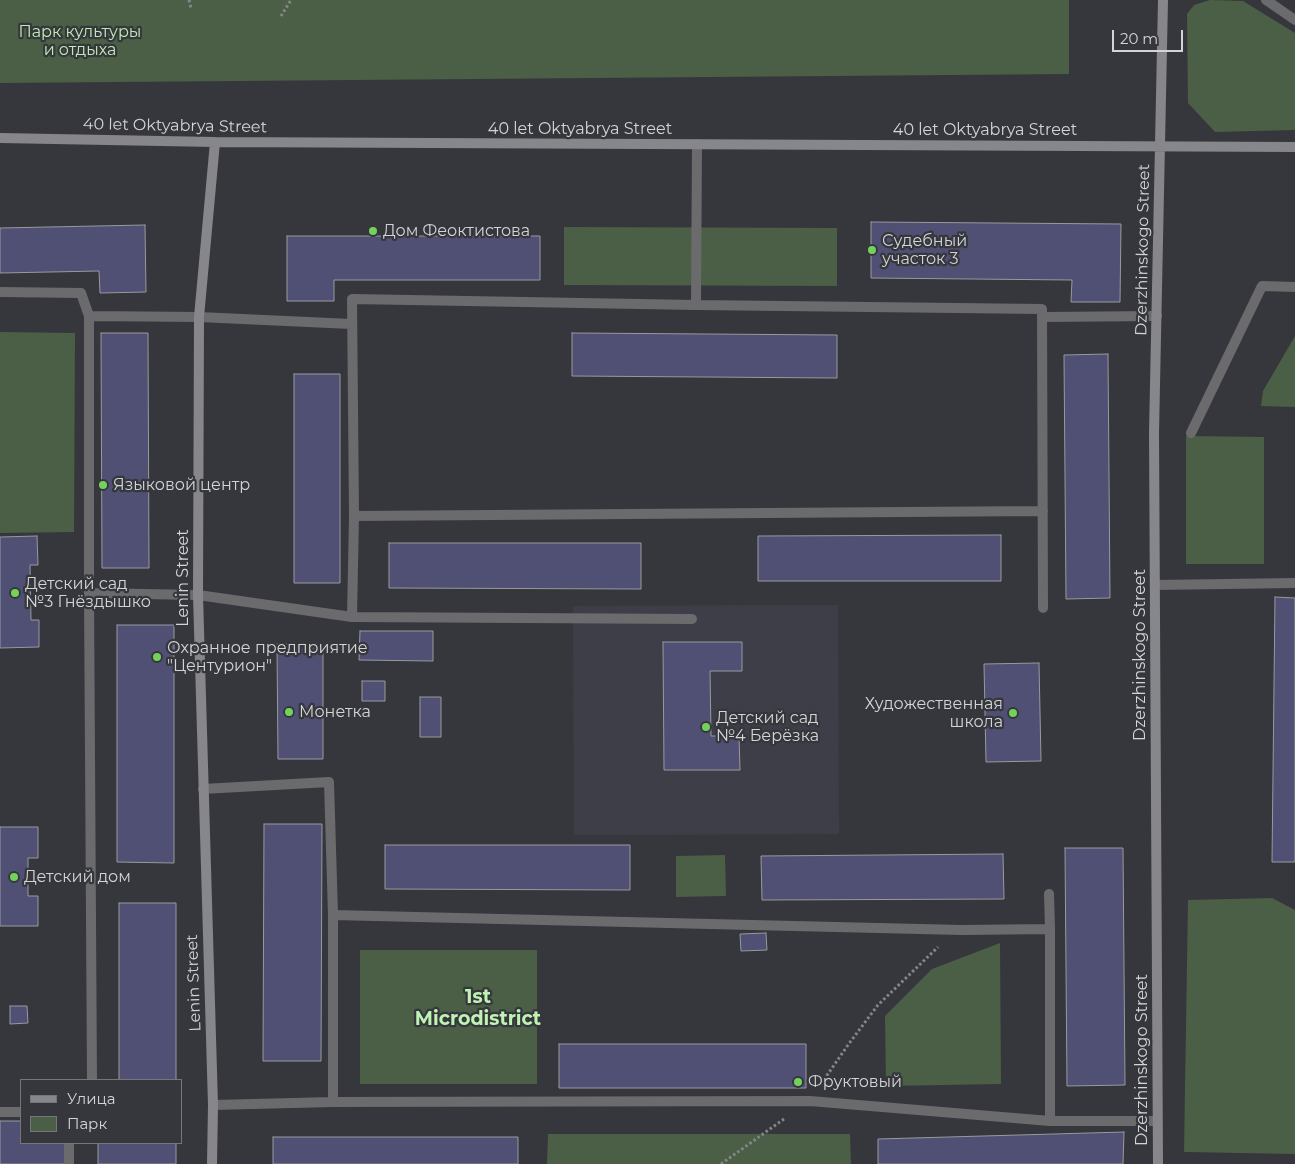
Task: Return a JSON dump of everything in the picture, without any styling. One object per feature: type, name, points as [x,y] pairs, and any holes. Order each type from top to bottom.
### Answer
[{"type":"street","name":"Dzerzhinskogo Street","points":[[1158,1164],[1154,433],[1163,0]]},
{"type":"street","name":"40 let Oktyabrya Street","points":[[0,138],[215,142],[1295,147]]},
{"type":"street","name":"Lenin Street","points":[[212,1164],[213,1105],[198,595],[199,317],[215,142]]},
{"type":"lane","points":[[1266,0],[1295,20]]},
{"type":"lane","points":[[696,305],[697,144]]},
{"type":"lane","points":[[1191,433],[1262,286],[1295,287]]},
{"type":"lane","points":[[0,292],[81,293],[89,316],[92,1079]]},
{"type":"lane","points":[[352,617],[354,516],[352,299],[1042,309],[1043,608]]},
{"type":"lane","points":[[89,316],[199,317],[351,324]]},
{"type":"lane","points":[[1043,317],[1157,316]]},
{"type":"lane","points":[[354,516],[1042,511]]},
{"type":"lane","points":[[1155,585],[1295,583]]},
{"type":"lane","points":[[89,594],[198,595],[352,617],[692,620]]},
{"type":"lane","points":[[203,789],[329,782],[333,915],[333,1102]]},
{"type":"lane","points":[[1049,894],[1050,1121]]},
{"type":"lane","points":[[333,915],[962,930],[1050,930]]},
{"type":"lane","points":[[213,1105],[333,1102],[810,1101],[1050,1121],[1157,1121]]},
{"type":"lane","points":[[0,1112],[20,1112]]},
{"type":"lane","points":[[70,1144],[70,1164]]},
{"type":"path","points":[[189,0],[191,8]]},
{"type":"path","points":[[281,16],[292,0]]},
{"type":"path","points":[[810,1101],[848,1044],[878,1005],[940,946],[962,930]]},
{"type":"path","points":[[721,1164],[786,1118]]},
{"type":"shaded area","name":"Детский сад №4 Берёзка","points":[[838,605],[839,834],[574,835],[573,606]]},
{"type":"green space","name":"Парк культуры и отдыха","points":[[0,0],[1069,0],[1069,74],[0,83]]},
{"type":"green space","points":[[1210,0],[1243,1],[1295,33],[1295,130],[1215,132],[1188,103],[1187,14],[1194,5]]},
{"type":"green space","points":[[564,227],[837,228],[837,286],[564,285]]},
{"type":"green space","points":[[0,332],[75,333],[74,532],[0,533]]},
{"type":"green space","points":[[1295,336],[1295,407],[1261,406],[1263,391]]},
{"type":"green space","points":[[1186,436],[1264,437],[1264,564],[1186,564]]},
{"type":"green space","points":[[725,855],[726,896],[676,897],[676,856]]},
{"type":"green space","points":[[1272,898],[1295,910],[1295,1154],[1184,1152],[1188,900]]},
{"type":"green space","points":[[1000,943],[1001,1084],[886,1086],[885,1016],[932,969]]},
{"type":"green space","points":[[360,950],[537,950],[537,1084],[360,1084]]},
{"type":"green space","points":[[548,1134],[850,1134],[851,1164],[547,1164]]},
{"type":"building","points":[[871,222],[1121,224],[1120,302],[1071,302],[1072,280],[871,278]]},
{"type":"building","points":[[145,225],[146,292],[100,293],[99,271],[0,273],[0,228]]},
{"type":"building","points":[[287,236],[540,236],[540,280],[334,280],[334,301],[287,301]]},
{"type":"building","points":[[101,333],[148,333],[149,568],[102,568]]},
{"type":"building","points":[[572,333],[837,335],[837,378],[572,376]]},
{"type":"building","points":[[1108,354],[1110,598],[1066,599],[1064,355]]},
{"type":"building","points":[[294,374],[340,374],[340,583],[294,583]]},
{"type":"building","points":[[1001,535],[1001,581],[758,581],[758,536]]},
{"type":"building","name":"Детский сад №3 Гнёздышко","points":[[37,536],[38,565],[30,565],[31,620],[39,620],[39,647],[0,648],[0,537]]},
{"type":"building","points":[[389,543],[641,543],[641,589],[389,588]]},
{"type":"building","points":[[1275,597],[1295,598],[1295,862],[1272,862]]},
{"type":"building","points":[[117,625],[174,625],[174,863],[117,862]]},
{"type":"building","points":[[360,631],[433,631],[433,661],[359,660]]},
{"type":"building","points":[[663,642],[742,642],[742,671],[710,671],[711,736],[739,736],[740,770],[664,770]]},
{"type":"building","points":[[277,644],[323,644],[323,759],[278,759]]},
{"type":"building","name":"Художественная школа","points":[[1039,663],[1041,761],[986,762],[984,664]]},
{"type":"building","points":[[362,681],[385,681],[385,701],[362,701]]},
{"type":"building","points":[[420,697],[441,697],[441,737],[420,737]]},
{"type":"building","points":[[264,824],[322,824],[321,1061],[263,1061]]},
{"type":"building","name":"Детский дом","points":[[0,827],[38,827],[38,858],[28,858],[28,896],[38,896],[38,926],[0,926]]},
{"type":"building","points":[[385,845],[630,845],[630,890],[385,889]]},
{"type":"building","points":[[1065,848],[1123,848],[1125,1085],[1067,1086]]},
{"type":"building","points":[[1003,854],[1004,899],[762,900],[761,856]]},
{"type":"building","points":[[119,903],[176,903],[176,1079],[119,1079]]},
{"type":"building","points":[[766,933],[767,950],[741,951],[740,934]]},
{"type":"building","points":[[10,1006],[27,1006],[28,1023],[10,1024]]},
{"type":"building","points":[[559,1044],[806,1044],[806,1088],[559,1088]]},
{"type":"building","points":[[0,1121],[20,1121],[20,1144],[66,1144],[66,1164],[0,1164]]},
{"type":"building","points":[[1124,1132],[1123,1164],[878,1164],[878,1139]]},
{"type":"building","points":[[273,1137],[518,1137],[518,1164],[273,1164]]},
{"type":"building","points":[[98,1144],[176,1144],[176,1164],[98,1164]]},
{"type":"place","name":"Дом Феоктистова","points":[[373,231]]},
{"type":"place","name":"Судебный участок 3","points":[[872,250]]},
{"type":"place","name":"Языковой центр","points":[[103,485]]},
{"type":"place","name":"Детский сад №3 Гнёздышко","points":[[15,593]]},
{"type":"place","name":"Охранное предприятие \"Центурион\"","points":[[157,657]]},
{"type":"place","name":"Монетка","points":[[289,712]]},
{"type":"place","name":"Художественная школа","points":[[1013,713]]},
{"type":"place","name":"Детский сад №4 Берёзка","points":[[706,727]]},
{"type":"place","name":"Детский дом","points":[[14,877]]},
{"type":"place","name":"Фруктовый","points":[[798,1082]]},
{"type":"district","name":"1st Microdistrict","points":[[478,1008]]}]
